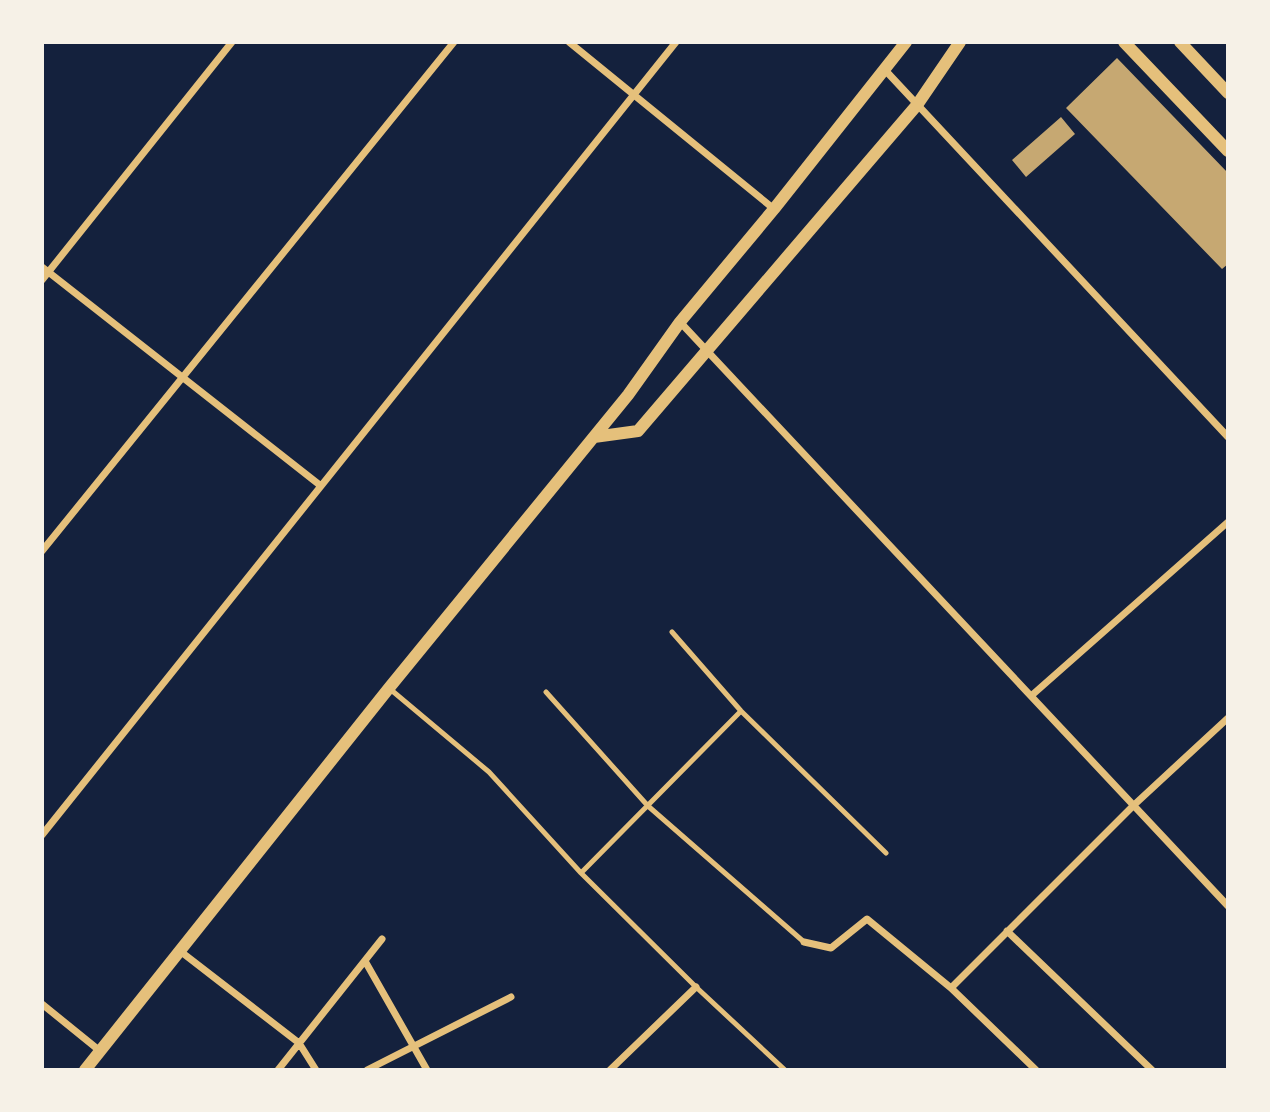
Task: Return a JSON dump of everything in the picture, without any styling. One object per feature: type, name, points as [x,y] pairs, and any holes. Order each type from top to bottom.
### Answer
[{"type":"street","points":[[42,280],[45,269],[232,42]]},
{"type":"street","points":[[42,551],[454,42]]},
{"type":"street","points":[[569,42],[774,209]]},
{"type":"street","points":[[42,835],[676,42]]},
{"type":"street","points":[[85,1070],[389,688],[628,395],[680,322],[774,209],[906,42]]},
{"type":"street","points":[[594,437],[638,431],[917,105],[960,42]]},
{"type":"street","points":[[1124,42],[1228,150]]},
{"type":"street","points":[[1180,42],[1228,93]]},
{"type":"street","points":[[885,70],[1228,437]]},
{"type":"street","points":[[45,269],[321,486]]},
{"type":"street","points":[[680,322],[1228,906]]},
{"type":"street","points":[[1031,696],[1228,522]]},
{"type":"street","points":[[951,988],[1134,805],[1228,718]]},
{"type":"street","points":[[804,942],[831,948],[867,919],[951,988],[1036,1070]]},
{"type":"street","points":[[1007,931],[1152,1070]]},
{"type":"street","points":[[278,1070],[382,939]]},
{"type":"street","points":[[180,951],[299,1043],[316,1070]]},
{"type":"street","points":[[365,961],[427,1070]]},
{"type":"street","points":[[610,1070],[696,987]]},
{"type":"street","points":[[367,1070],[511,997]]},
{"type":"street","points":[[42,1004],[100,1051]]},
{"type":"lane","points":[[672,632],[741,711],[886,853]]},
{"type":"lane","points":[[389,688],[489,772],[581,873],[696,987],[785,1070]]},
{"type":"lane","points":[[546,692],[648,806],[804,942]]},
{"type":"lane","points":[[581,873],[741,711]]},
{"type":"building","points":[[1117,58],[1228,173],[1228,264],[1222,269],[1066,108]]},
{"type":"building","points":[[1061,117],[1075,134],[1026,177],[1012,160]]}]
